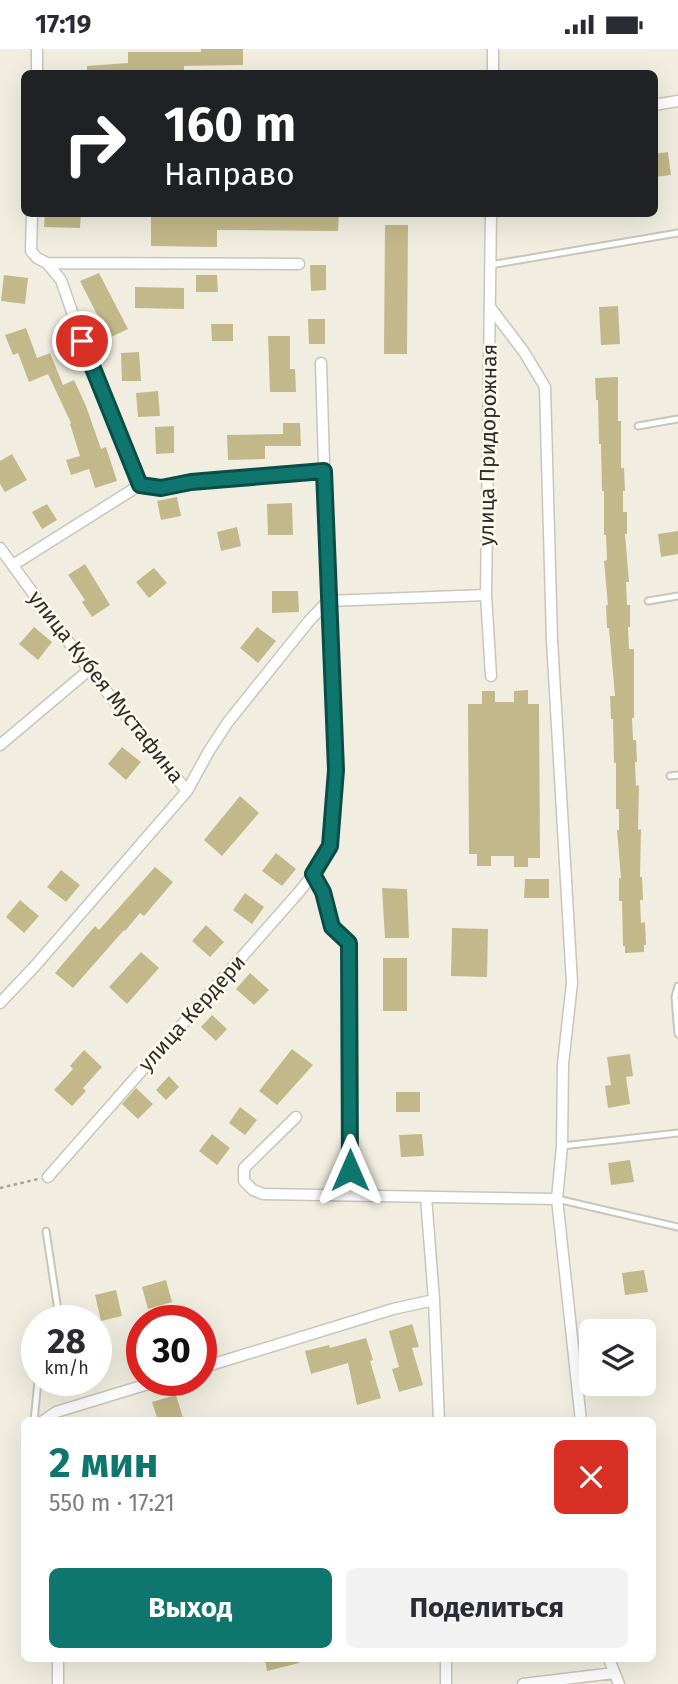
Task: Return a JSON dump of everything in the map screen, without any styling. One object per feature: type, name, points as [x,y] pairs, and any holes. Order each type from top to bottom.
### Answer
[{"type":"street","points":[[37,49],[37,70]]},
{"type":"street","points":[[493,70],[494,49]]},
{"type":"street","points":[[658,104],[678,100]]},
{"type":"street","points":[[32,217],[31,251],[47,263],[61,280],[82,341],[140,485]]},
{"type":"street","name":"улица Придорожная","points":[[491,217],[486,595],[491,677]]},
{"type":"street","points":[[47,263],[299,264]]},
{"type":"street","points":[[490,307],[524,352],[545,387],[553,653],[572,983],[563,1064],[562,1146],[557,1199],[581,1417]]},
{"type":"street","points":[[321,363],[328,601]]},
{"type":"street","points":[[13,565],[140,485],[161,488],[191,482],[324,471]]},
{"type":"street","name":"улица Кубея Мустафина","points":[[0,548],[89,670],[187,791]]},
{"type":"street","points":[[0,1003],[187,791],[228,722],[328,601],[486,595]]},
{"type":"street","name":"улица Кердери","points":[[48,1177],[313,874],[330,846],[336,770],[328,601]]},
{"type":"street","points":[[0,745],[89,670]]},
{"type":"street","points":[[313,874],[323,892],[332,927],[349,943],[350,1195]]},
{"type":"street","points":[[296,1117],[244,1168],[244,1181],[253,1190],[264,1194],[557,1199]]},
{"type":"street","points":[[426,1197],[435,1300],[439,1417]]},
{"type":"street","points":[[217,1363],[393,1309],[435,1300]]},
{"type":"street","points":[[49,1417],[56,1412],[126,1391]]},
{"type":"street","points":[[58,1662],[58,1684]]},
{"type":"street","points":[[446,1662],[446,1684]]},
{"type":"street","points":[[610,1662],[619,1684]]},
{"type":"street","points":[[523,1684],[614,1673]]},
{"type":"lane","points":[[491,265],[678,233]]},
{"type":"lane","points":[[638,426],[678,419]]},
{"type":"lane","points":[[648,601],[678,596]]},
{"type":"lane","points":[[670,776],[678,775]]},
{"type":"lane","points":[[678,986],[674,997],[678,1034]]},
{"type":"lane","points":[[562,1146],[678,1134]]},
{"type":"lane","points":[[557,1199],[678,1227]]},
{"type":"lane","points":[[46,1231],[57,1305]]},
{"type":"lane","points":[[34,1417],[36,1396]]},
{"type":"path","points":[[0,1188],[48,1177]]},
{"type":"building","points":[[201,49],[243,49],[243,65],[184,66],[184,70],[87,70],[87,66],[128,63],[128,52],[201,52]]},
{"type":"building","points":[[668,152],[671,175],[658,177],[658,153]]},
{"type":"building","points":[[45,217],[81,217],[80,228],[44,227]]},
{"type":"building","points":[[151,217],[339,217],[338,231],[217,230],[217,247],[151,246]]},
{"type":"building","points":[[385,225],[408,225],[407,354],[384,354]]},
{"type":"building","points":[[310,265],[326,265],[326,290],[311,291]]},
{"type":"building","points":[[99,273],[128,329],[109,338],[80,281]]},
{"type":"building","points":[[4,275],[28,278],[25,304],[1,301]]},
{"type":"building","points":[[196,275],[217,275],[218,292],[196,292]]},
{"type":"building","points":[[135,287],[184,288],[184,309],[135,308]]},
{"type":"building","points":[[618,306],[620,344],[601,345],[599,307]]},
{"type":"building","points":[[308,319],[325,319],[325,344],[309,344]]},
{"type":"building","points":[[211,324],[233,324],[233,341],[212,341]]},
{"type":"building","points":[[26,328],[37,358],[50,353],[63,385],[74,380],[101,449],[106,447],[117,481],[95,488],[89,469],[71,475],[66,460],[80,456],[71,423],[48,374],[29,382],[18,353],[13,355],[5,335]]},
{"type":"building","points":[[268,336],[290,336],[290,369],[295,369],[296,392],[270,392]]},
{"type":"building","points":[[139,352],[141,381],[122,381],[121,353]]},
{"type":"building","points":[[618,377],[618,421],[621,421],[621,468],[624,468],[625,491],[623,512],[627,512],[625,534],[629,582],[626,582],[627,605],[630,605],[629,649],[634,649],[632,718],[633,740],[636,740],[636,786],[639,785],[638,830],[641,829],[641,923],[645,922],[646,945],[644,952],[625,953],[622,901],[619,901],[619,809],[616,809],[616,763],[610,696],[615,696],[607,628],[604,491],[595,378]]},
{"type":"building","points":[[158,391],[160,416],[138,417],[136,393]]},
{"type":"building","points":[[283,423],[300,423],[301,446],[265,446],[265,459],[228,460],[227,435],[283,434]]},
{"type":"building","points":[[174,426],[174,453],[156,454],[155,427]]},
{"type":"building","points":[[12,454],[27,480],[5,492],[0,484],[0,461]]},
{"type":"building","points":[[177,497],[181,516],[161,520],[157,501]]},
{"type":"building","points":[[292,503],[293,535],[268,535],[267,504]]},
{"type":"building","points":[[47,504],[57,520],[42,529],[32,512]]},
{"type":"building","points":[[237,527],[241,546],[221,551],[217,532]]},
{"type":"building","points":[[678,531],[678,554],[661,557],[658,534]]},
{"type":"building","points":[[85,564],[110,605],[92,617],[82,602],[85,600],[68,575]]},
{"type":"building","points":[[154,568],[167,583],[149,598],[136,582]]},
{"type":"building","points":[[272,591],[298,591],[299,612],[272,613]]},
{"type":"building","points":[[34,627],[52,642],[38,660],[19,644]]},
{"type":"building","points":[[257,627],[276,641],[258,663],[240,648]]},
{"type":"building","points":[[528,690],[528,704],[539,704],[540,858],[528,858],[528,867],[514,867],[514,856],[491,856],[491,866],[477,866],[477,854],[469,854],[468,704],[482,704],[482,691],[495,691],[495,702],[514,702],[514,691]]},
{"type":"building","points":[[122,747],[141,762],[126,780],[108,764]]},
{"type":"building","points":[[240,796],[259,813],[222,856],[204,840]]},
{"type":"building","points":[[276,853],[296,869],[282,886],[262,871]]},
{"type":"building","points":[[155,867],[173,882],[144,916],[140,913],[73,988],[55,973],[95,926],[99,930]]},
{"type":"building","points":[[61,870],[80,885],[66,902],[47,887]]},
{"type":"building","points":[[525,879],[549,879],[549,898],[524,898]]},
{"type":"building","points":[[382,888],[407,889],[409,938],[385,938]]},
{"type":"building","points":[[245,893],[264,907],[252,924],[233,910]]},
{"type":"building","points":[[20,900],[39,916],[24,933],[6,917]]},
{"type":"building","points":[[206,925],[224,942],[210,957],[192,941]]},
{"type":"building","points":[[452,928],[488,929],[487,977],[451,976]]},
{"type":"building","points":[[141,952],[159,968],[127,1004],[109,987]]},
{"type":"building","points":[[383,958],[407,958],[407,1011],[383,1011]]},
{"type":"building","points":[[250,973],[269,990],[254,1005],[236,989]]},
{"type":"building","points":[[212,1015],[227,1029],[216,1041],[201,1027]]},
{"type":"building","points":[[292,1049],[313,1065],[277,1105],[259,1091]]},
{"type":"building","points":[[84,1050],[102,1067],[83,1088],[86,1091],[72,1106],[54,1090],[73,1069],[70,1066]]},
{"type":"building","points":[[630,1054],[633,1076],[626,1077],[630,1104],[608,1108],[605,1086],[611,1085],[607,1057]]},
{"type":"building","points":[[169,1076],[179,1087],[166,1100],[156,1090]]},
{"type":"building","points":[[136,1088],[153,1104],[138,1119],[122,1104]]},
{"type":"building","points":[[396,1092],[420,1092],[420,1112],[396,1112]]},
{"type":"building","points":[[240,1107],[257,1120],[245,1135],[229,1123]]},
{"type":"building","points":[[212,1134],[230,1148],[217,1165],[199,1151]]},
{"type":"building","points":[[422,1134],[424,1156],[401,1157],[399,1135]]},
{"type":"building","points":[[630,1160],[634,1182],[611,1185],[608,1163]]},
{"type":"building","points":[[644,1270],[648,1292],[625,1295],[622,1273]]},
{"type":"building","points":[[166,1280],[172,1302],[147,1305],[142,1287]]},
{"type":"building","points":[[116,1290],[122,1316],[112,1318],[112,1305],[97,1305],[95,1295]]},
{"type":"building","points":[[412,1324],[419,1347],[412,1348],[423,1385],[399,1392],[392,1369],[399,1367],[389,1331]]},
{"type":"building","points":[[366,1338],[381,1398],[357,1405],[348,1363],[311,1374],[305,1351],[329,1345],[330,1348]]},
{"type":"building","points":[[176,1396],[183,1417],[157,1417],[152,1402]]},
{"type":"building","points":[[266,1662],[299,1662],[299,1663],[267,1671]]},
{"type":"route","points":[[82,341],[140,485],[161,488],[191,482],[324,471],[336,770],[330,846],[313,874],[323,892],[332,927],[349,943],[350,1170]]}]
